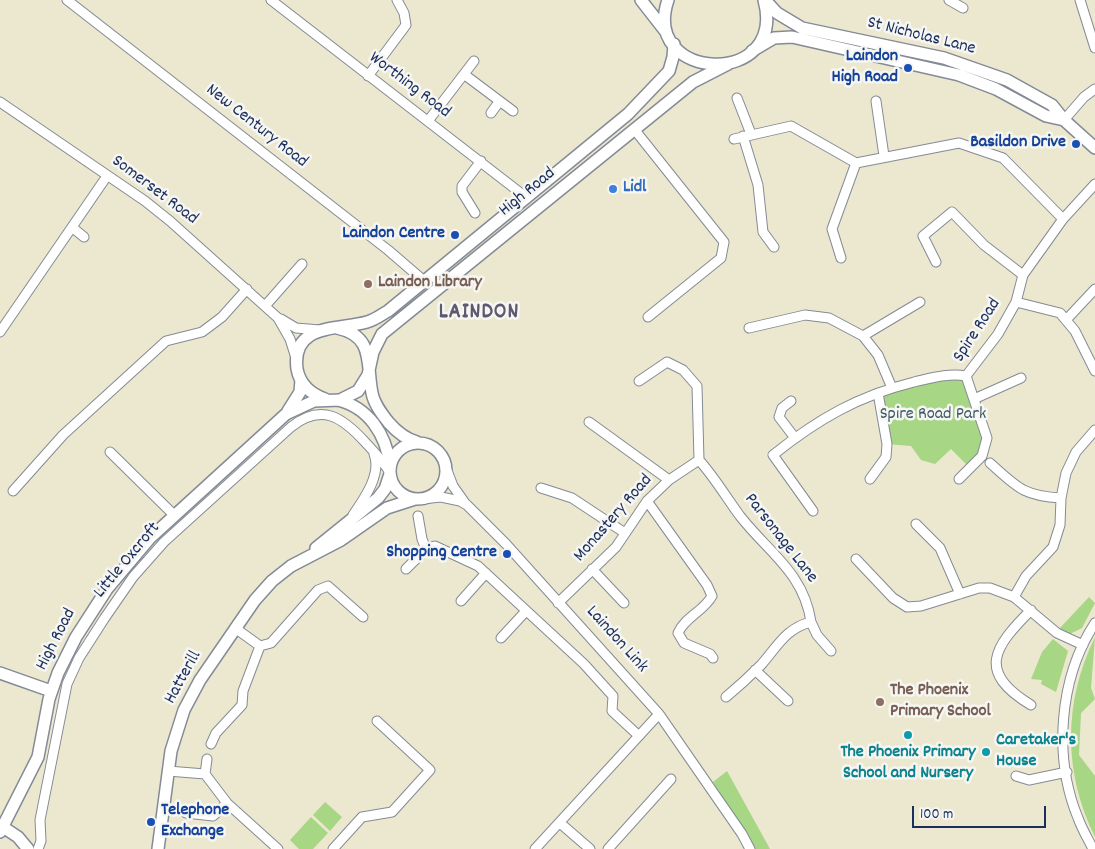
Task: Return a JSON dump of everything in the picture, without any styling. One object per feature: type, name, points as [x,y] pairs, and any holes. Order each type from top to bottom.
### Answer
[{"type":"street","name":"New Century Road","points":[[67,0],[388,250],[424,281]]},
{"type":"street","name":"Worthing Road","points":[[271,0],[527,198]]},
{"type":"street","points":[[368,76],[406,26],[404,13],[397,0]]},
{"type":"street","points":[[641,0],[655,15],[672,42],[683,54],[697,63],[707,65],[728,64]]},
{"type":"street","points":[[668,0],[665,20],[672,42]]},
{"type":"street","points":[[752,51],[766,30],[768,19],[765,0]]},
{"type":"street","name":"St Nicholas Lane","points":[[765,0],[782,17],[802,28],[944,58],[1007,80],[1052,105],[1064,120],[1095,148]]},
{"type":"street","points":[[949,0],[963,8]]},
{"type":"street","points":[[1080,0],[1095,48]]},
{"type":"street","name":"St Nicholas Lane","points":[[728,64],[740,59],[774,38],[792,38],[923,65],[996,89],[1046,116],[1064,120]]},
{"type":"street","name":"High Road","points":[[320,330],[375,319],[527,198],[614,126],[662,80],[671,66],[672,42]]},
{"type":"street","points":[[428,121],[474,61]]},
{"type":"street","name":"High Road","points":[[2,830],[38,757],[51,691],[76,636],[99,600],[150,538],[286,414],[306,404],[345,398],[358,391],[363,384],[375,346],[382,334],[693,82],[728,64]]},
{"type":"street","points":[[465,75],[513,111]]},
{"type":"street","points":[[1064,120],[1084,97],[1095,88]]},
{"type":"street","points":[[737,98],[743,137],[758,185],[763,232],[774,247]]},
{"type":"street","points":[[876,101],[884,156]]},
{"type":"street","name":"Somerset Road","points":[[0,102],[170,221],[278,318],[296,328],[320,330]]},
{"type":"street","points":[[491,113],[499,102]]},
{"type":"street","points":[[743,137],[790,126],[856,163],[959,142],[1003,158],[1063,219]]},
{"type":"street","points":[[634,129],[724,242],[721,258],[648,317]]},
{"type":"street","points":[[475,213],[469,204],[462,186],[481,161]]},
{"type":"street","points":[[841,258],[832,229],[856,163]]},
{"type":"street","points":[[0,332],[107,176]]},
{"type":"street","name":"Spire Road","points":[[959,479],[977,464],[985,451],[987,438],[966,376],[998,334],[1016,302],[1023,275],[1063,219],[1095,184]]},
{"type":"street","points":[[462,212],[469,204]]},
{"type":"street","points":[[936,262],[923,236],[952,212],[984,245],[1023,275]]},
{"type":"street","points":[[73,228],[84,237]]},
{"type":"street","points":[[265,306],[302,264]]},
{"type":"street","points":[[13,491],[63,435],[166,341],[202,332],[222,317],[247,289]]},
{"type":"street","points":[[1066,320],[1095,289]]},
{"type":"street","points":[[863,336],[920,302]]},
{"type":"street","points":[[1016,302],[1060,314],[1075,331],[1095,371]]},
{"type":"street","points":[[750,328],[805,315],[829,318],[863,336],[878,355],[892,388]]},
{"type":"street","name":"Somerset Road","points":[[278,318],[290,339],[297,364]]},
{"type":"street","points":[[336,328],[354,334],[362,342],[369,357],[374,399],[383,415],[403,436],[436,449],[444,460],[453,486],[467,505]]},
{"type":"street","points":[[320,330],[303,343],[297,364],[301,380],[310,391],[330,400],[358,408],[370,419],[386,444],[394,487],[400,493],[418,499],[431,496],[442,487],[446,468]]},
{"type":"street","points":[[638,381],[667,362],[683,370],[697,386],[699,460]]},
{"type":"street","points":[[814,511],[773,455],[842,407],[892,388],[952,374],[966,376]]},
{"type":"street","points":[[974,399],[1021,378]]},
{"type":"street","name":"High Road","points":[[286,414],[300,392],[301,380]]},
{"type":"street","points":[[870,479],[886,458],[887,444],[878,393]]},
{"type":"street","points":[[791,401],[782,408],[779,417],[795,438]]},
{"type":"street","name":"Little Oxcroft","points":[[38,849],[41,841],[40,820],[67,684],[79,658],[104,619],[149,558],[212,497],[303,419],[318,414],[342,420],[390,470]]},
{"type":"street","points":[[589,422],[670,480]]},
{"type":"street","points":[[1014,597],[1026,576],[1053,547],[1060,525],[1063,483],[1070,462],[1095,430]]},
{"type":"street","points":[[390,470],[397,452],[404,446],[422,443]]},
{"type":"street","points":[[345,525],[356,510],[376,471],[375,458],[370,448]]},
{"type":"street","points":[[110,452],[174,515]]},
{"type":"street","name":"Monastery Road","points":[[558,602],[616,547],[647,500],[670,480],[699,460]]},
{"type":"street","name":"Parsonage Lane","points":[[699,460],[741,517],[802,588],[811,622],[817,635],[831,650]]},
{"type":"street","points":[[990,463],[1015,486],[1037,496],[1061,498]]},
{"type":"street","name":"Hatterill","points":[[158,849],[174,738],[191,695],[235,628],[272,581],[378,498],[385,489],[390,470]]},
{"type":"street","points":[[541,488],[572,498],[625,533]]},
{"type":"street","name":"Laindon Link","points":[[418,499],[451,498],[467,505],[516,555],[659,714],[742,834],[750,849]]},
{"type":"street","name":"Hatterill","points":[[305,557],[342,540],[387,508],[418,499]]},
{"type":"street","points":[[647,500],[707,585],[712,596],[707,604],[681,625],[678,633],[684,643],[710,654],[713,658]]},
{"type":"street","points":[[418,516],[422,540],[426,549]]},
{"type":"street","points":[[916,524],[940,548],[960,594]]},
{"type":"street","points":[[406,569],[426,549],[432,546],[441,547],[461,560],[478,566],[584,664],[612,696],[612,711],[639,736]]},
{"type":"street","points":[[856,559],[886,591],[907,607],[921,606],[979,588],[990,588],[1014,597],[1058,633],[1083,645]]},
{"type":"street","points":[[592,569],[624,603]]},
{"type":"street","points":[[461,601],[486,573]]},
{"type":"street","points":[[260,646],[271,643],[318,590],[328,586],[363,618]]},
{"type":"street","points":[[1031,610],[1004,639],[997,652],[996,660],[1003,682],[1017,696],[1031,705]]},
{"type":"street","points":[[501,638],[526,611]]},
{"type":"street","points":[[726,697],[755,670],[784,636],[797,625],[811,622]]},
{"type":"street","points":[[1093,849],[1078,818],[1066,772],[1064,712],[1074,665],[1095,623]]},
{"type":"street","points":[[235,628],[260,646]]},
{"type":"street","points":[[211,744],[216,733],[242,705],[243,691],[260,646]]},
{"type":"street","points":[[755,670],[788,701]]},
{"type":"street","points":[[0,673],[51,691]]},
{"type":"street","points":[[535,849],[659,714]]},
{"type":"street","points":[[333,849],[362,817],[392,812],[430,770],[377,721]]},
{"type":"street","points":[[207,760],[205,774],[227,803],[278,849]]},
{"type":"street","points":[[168,771],[205,774]]},
{"type":"street","points":[[1016,776],[1029,780],[1066,772]]},
{"type":"street","points":[[608,849],[671,779]]},
{"type":"street","points":[[186,813],[213,816],[227,803]]},
{"type":"street","points":[[560,823],[590,849]]},
{"type":"street","points":[[2,830],[18,837],[28,849]]},
{"type":"green space","name":"Spire Road Park","points":[[966,376],[987,438],[985,451],[970,464],[966,464],[951,449],[935,464],[921,460],[911,446],[887,444],[878,393],[905,384]]},
{"type":"green space","points":[[1089,597],[1095,603],[1082,628],[1070,634],[1059,629]]},
{"type":"green space","points":[[1095,637],[1091,688],[1095,699],[1081,713],[1079,755],[1095,776],[1095,837],[1084,813],[1077,788],[1072,763],[1071,737],[1072,712],[1077,687],[1084,662]]},
{"type":"green space","points":[[1053,639],[1068,651],[1056,692],[1041,684],[1042,680],[1031,679],[1042,652]]},
{"type":"green space","points":[[727,771],[770,849],[753,849],[713,782]]},
{"type":"green space","points":[[325,802],[342,817],[330,831],[313,815]]},
{"type":"green space","points":[[311,817],[328,833],[313,849],[299,849],[290,840]]},
{"type":"place","name":"Laindon High Road","points":[[908,68]]},
{"type":"place","name":"Basildon Drive","points":[[1076,144]]},
{"type":"place","name":"Lidl","points":[[613,189]]},
{"type":"place","name":"Laindon Centre","points":[[455,235]]},
{"type":"place","name":"Laindon Library","points":[[368,284]]},
{"type":"place","name":"Shopping Centre","points":[[507,554]]},
{"type":"place","name":"The Phoenix Primary School","points":[[880,702]]},
{"type":"place","name":"The Phoenix Primary School and Nursery","points":[[908,735]]},
{"type":"place","name":"Caretaker's House","points":[[986,752]]},
{"type":"place","name":"Telephone Exchange","points":[[151,822]]},
{"type":"district","name":"LAINDON","points":[[479,314]]}]
